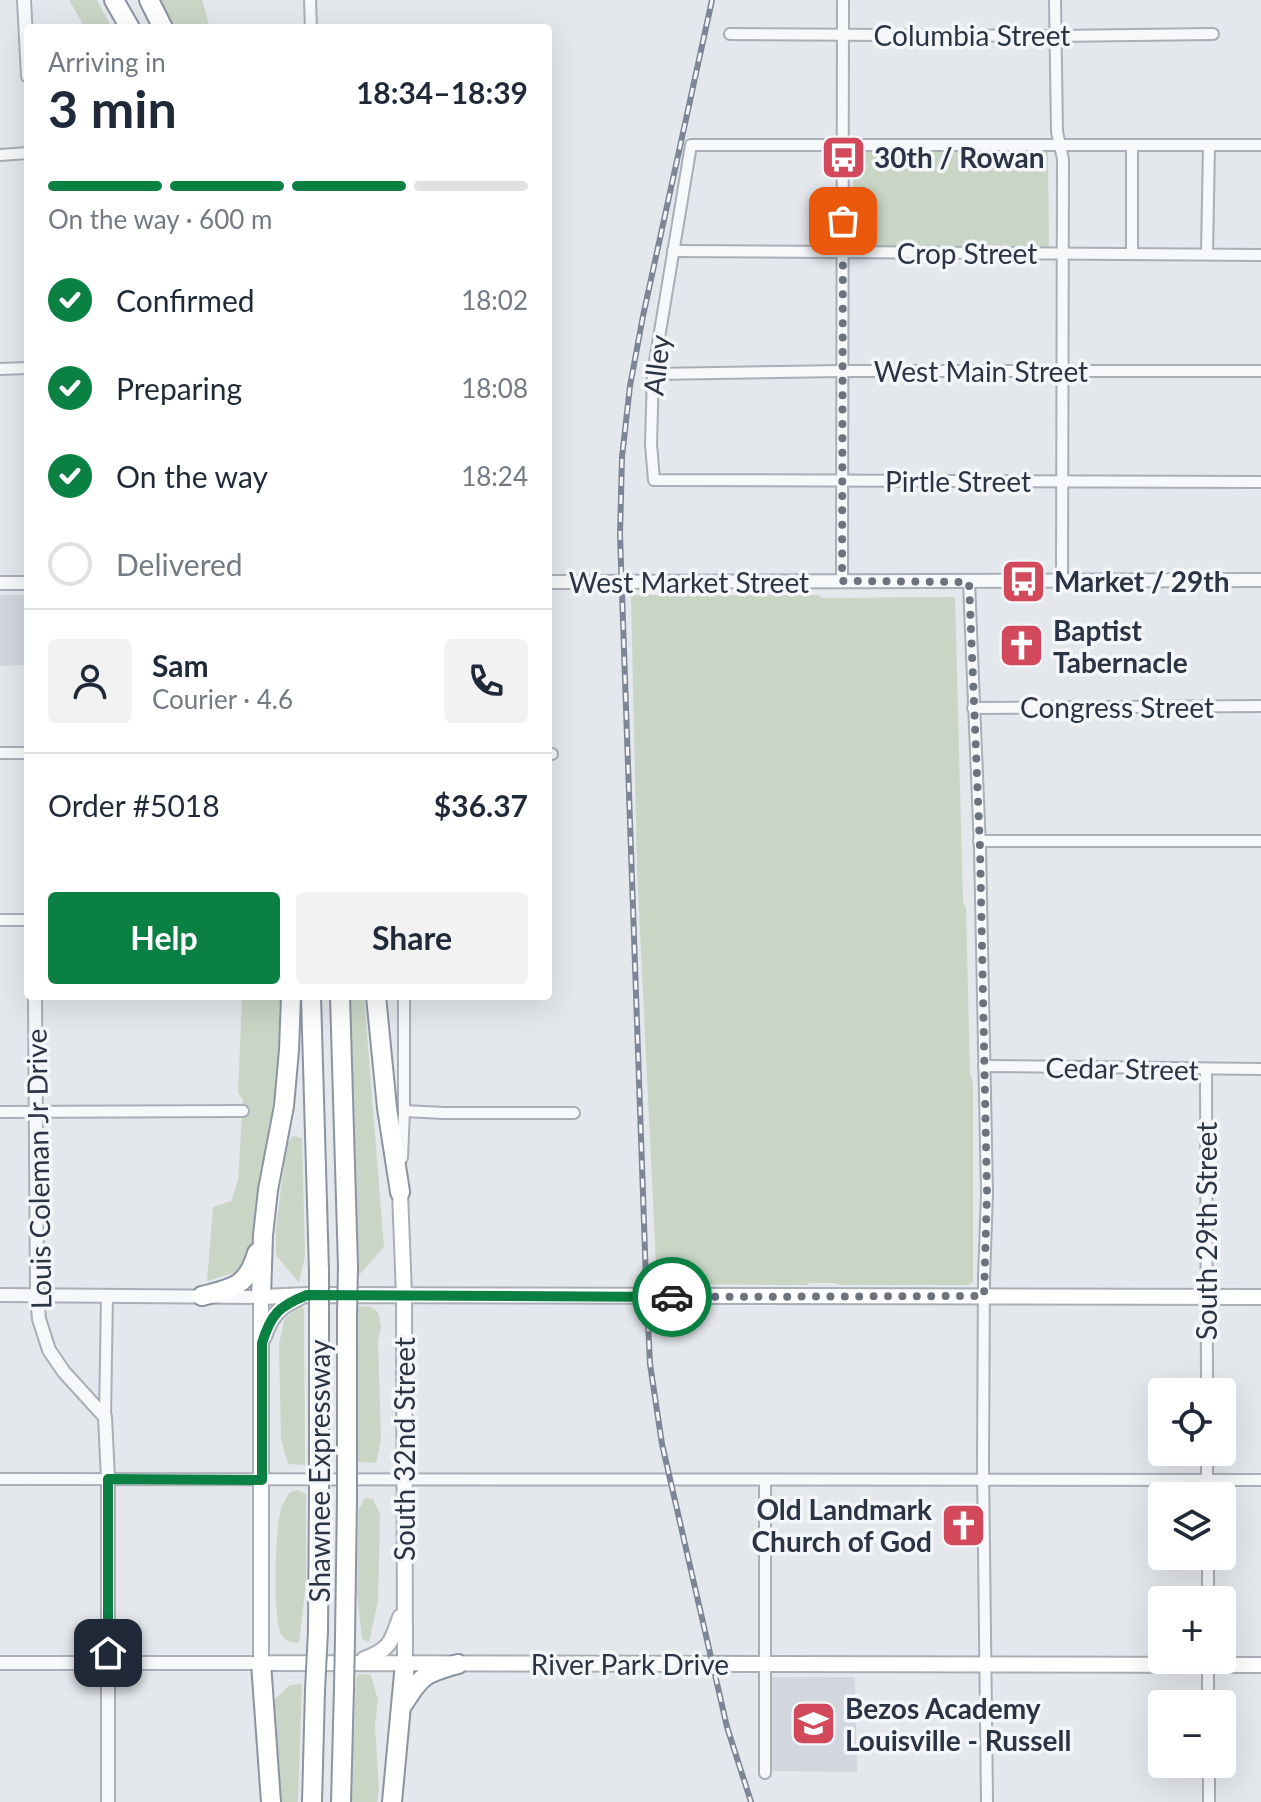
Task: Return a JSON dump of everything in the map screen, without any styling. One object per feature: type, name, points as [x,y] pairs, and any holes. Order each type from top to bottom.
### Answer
[{"type":"highway","points":[[114,0],[128,24]]},
{"type":"highway","points":[[149,0],[161,24]]},
{"type":"highway","points":[[261,1297],[263,1235],[284,1106],[291,1000]]},
{"type":"highway","name":"Shawnee Expressway","points":[[311,1000],[319,1271],[318,1631],[312,1802]]},
{"type":"highway","name":"Shawnee Expressway","points":[[340,1000],[348,1267],[341,1802]]},
{"type":"highway","points":[[376,1000],[387,1108],[400,1192]]},
{"type":"highway","points":[[202,1296],[235,1287],[244,1281],[253,1267],[263,1235]]},
{"type":"highway","points":[[261,1663],[271,1802]]},
{"type":"highway","points":[[392,1802],[405,1663]]},
{"type":"highway","points":[[402,1706],[417,1681],[430,1672],[458,1664]]},
{"type":"main road","name":"South 32nd Street","points":[[400,1192],[404,1295],[405,1663]]},
{"type":"main road","points":[[262,1343],[273,1315],[307,1295]]},
{"type":"main road","points":[[261,1663],[261,1297],[1261,1297]]},
{"type":"main road","points":[[356,1662],[381,1652],[390,1644],[405,1603]]},
{"type":"main road","name":"River Park Drive","points":[[261,1663],[1148,1663]]},
{"type":"main road","name":"River Park Drive","points":[[1236,1664],[1261,1665]]},
{"type":"street","points":[[24,0],[25,24]]},
{"type":"street","points":[[310,0],[311,24]]},
{"type":"street","points":[[842,581],[843,0]]},
{"type":"street","points":[[1055,0],[1057,132],[1063,159],[1062,581]]},
{"type":"street","name":"Columbia Street","points":[[730,34],[1213,34]]},
{"type":"street","name":"Alley","points":[[654,480],[651,444],[653,374],[691,145],[843,145]]},
{"type":"street","points":[[843,145],[1261,145]]},
{"type":"street","points":[[1132,145],[1132,254]]},
{"type":"street","points":[[1207,254],[1209,145]]},
{"type":"street","points":[[0,155],[24,153]]},
{"type":"street","name":"Crop Street","points":[[673,251],[1261,255]]},
{"type":"street","points":[[0,369],[24,368]]},
{"type":"street","name":"West Main Street","points":[[653,374],[1261,371]]},
{"type":"street","name":"Pirtle Street","points":[[654,480],[1261,482]]},
{"type":"street","name":"West Market Street","points":[[552,582],[1261,580]]},
{"type":"street","points":[[969,582],[987,1193],[983,1480],[987,1802]]},
{"type":"street","points":[[0,583],[24,583]]},
{"type":"street","name":"Congress Street","points":[[973,708],[1261,706]]},
{"type":"street","points":[[0,753],[24,753]]},
{"type":"street","points":[[979,841],[1261,841]]},
{"type":"street","points":[[0,920],[24,920]]},
{"type":"street","name":"Louis Coleman Jr Drive","points":[[35,1000],[39,1319],[49,1350],[64,1372],[105,1417]]},
{"type":"street","name":"South 32nd Street","points":[[400,1192],[404,1000]]},
{"type":"street","name":"Cedar Street","points":[[984,1066],[1261,1069]]},
{"type":"street","name":"South 29th Street","points":[[1206,1069],[1207,1378]]},
{"type":"street","points":[[0,1112],[243,1111]]},
{"type":"street","points":[[404,1111],[574,1113]]},
{"type":"street","points":[[0,1295],[261,1297]]},
{"type":"street","points":[[107,1295],[108,1802]]},
{"type":"street","points":[[1207,1466],[1207,1480]]},
{"type":"street","points":[[0,1479],[1261,1480]]},
{"type":"street","points":[[765,1480],[765,1773]]},
{"type":"street","name":"River Park Drive","points":[[0,1663],[261,1663]]},
{"type":"street","points":[[1209,1778],[1209,1802]]},
{"type":"shaded area","points":[[0,595],[24,595],[24,665],[0,666]]},
{"type":"shaded area","name":"Bezos Academy Louisville - Russell","points":[[772,1677],[855,1677],[857,1772],[771,1771]]},
{"type":"green space","points":[[69,0],[97,0],[110,24],[83,24]]},
{"type":"green space","points":[[157,0],[202,0],[209,24],[170,24]]},
{"type":"green space","points":[[853,152],[1048,152],[1049,248],[853,248]]},
{"type":"green space","points":[[631,595],[819,595],[822,598],[955,597],[963,903],[966,907],[970,1074],[973,1082],[973,1283],[657,1284],[637,869]]},
{"type":"green space","points":[[242,1000],[280,1000],[277,1083],[250,1256],[240,1271],[207,1281],[213,1207],[231,1201],[238,1180],[243,1100],[238,1093]]},
{"type":"green space","points":[[349,1000],[364,1000],[384,1247],[359,1275]]},
{"type":"green space","points":[[293,1136],[302,1138],[305,1256],[299,1283],[276,1255],[276,1227],[287,1144]]},
{"type":"green space","points":[[300,1305],[304,1309],[305,1465],[288,1464],[281,1439],[279,1345],[284,1320]]},
{"type":"green space","points":[[355,1306],[370,1307],[378,1312],[381,1326],[378,1342],[381,1440],[376,1463],[357,1462]]},
{"type":"green space","points":[[298,1490],[306,1494],[306,1582],[299,1643],[282,1636],[279,1627],[276,1574],[281,1509],[290,1492]]},
{"type":"green space","points":[[365,1498],[373,1499],[380,1514],[378,1601],[369,1642],[362,1639],[357,1593],[358,1511]]},
{"type":"green space","points":[[359,1674],[371,1675],[378,1700],[375,1726],[377,1802],[351,1802],[356,1679]]},
{"type":"green space","points":[[302,1684],[298,1802],[281,1802],[273,1701],[290,1685]]},
{"type":"railway","points":[[712,0],[630,386],[622,457],[620,535],[650,1364],[662,1444],[727,1727],[751,1802]]},
{"type":"way so far","points":[[672,1297],[984,1296],[987,1193],[980,848],[969,582],[842,581],[843,221]]},
{"type":"place","name":"30th / Rowan","points":[[843,157]]},
{"type":"place","name":"Market / 29th","points":[[1023,581]]},
{"type":"place","name":"Baptist Tabernacle","points":[[1022,646]]},
{"type":"place","name":"Old Landmark Church of God","points":[[963,1525]]},
{"type":"place","name":"Bezos Academy Louisville - Russell","points":[[814,1724]]},
{"type":"route","points":[[108,1653],[108,1479],[262,1480],[262,1343],[273,1315],[282,1307],[307,1295],[672,1297]]}]
